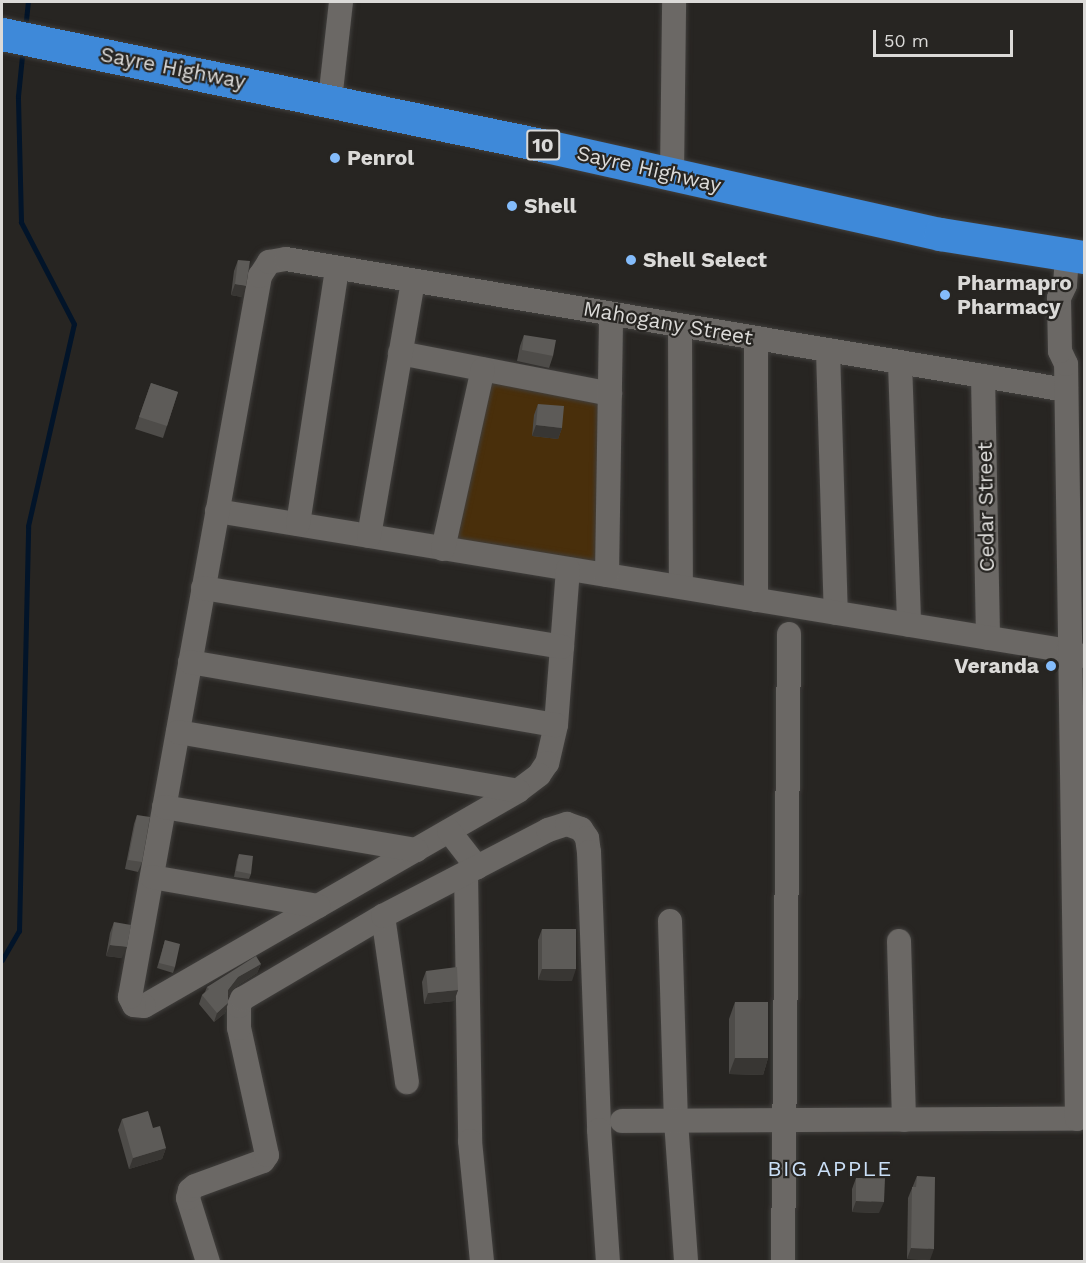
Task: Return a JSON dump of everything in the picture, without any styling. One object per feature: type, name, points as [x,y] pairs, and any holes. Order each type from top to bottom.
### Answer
[{"type":"highway","name":"Sayre Highway","points":[[2,33],[330,100],[940,234],[1072,266]]},
{"type":"street","points":[[330,100],[342,2]]},
{"type":"street","points":[[672,175],[674,2]]},
{"type":"street","name":"Mahogany Street","points":[[217,512],[260,276],[269,262],[286,259],[1066,390]]},
{"type":"street","points":[[622,1121],[1077,1119],[1076,655],[1066,390],[1066,364],[1073,351],[1072,266]]},
{"type":"street","points":[[297,524],[337,268]]},
{"type":"street","points":[[369,536],[413,280]]},
{"type":"street","points":[[607,575],[611,314]]},
{"type":"street","points":[[680,326],[681,587]]},
{"type":"street","points":[[756,338],[756,600]]},
{"type":"street","points":[[828,350],[836,613]]},
{"type":"street","points":[[400,353],[610,394]]},
{"type":"street","points":[[900,363],[909,625]]},
{"type":"street","points":[[443,549],[483,369]]},
{"type":"street","name":"Cedar Street","points":[[983,376],[988,638]]},
{"type":"street","points":[[568,569],[556,724],[547,763],[539,775],[518,791],[144,1006],[136,1006],[132,1003],[130,997],[217,512],[297,524],[988,638],[1076,655]]},
{"type":"street","points":[[203,588],[562,647]]},
{"type":"street","points":[[783,1262],[789,634]]},
{"type":"street","points":[[190,662],[556,724]]},
{"type":"street","points":[[178,732],[518,791]]},
{"type":"street","points":[[165,807],[416,850]]},
{"type":"street","points":[[208,1262],[188,1198],[190,1190],[195,1186],[263,1161],[267,1151],[239,1028],[239,1006],[242,999],[383,916],[561,825],[574,825],[587,838],[599,1130],[609,1262]]},
{"type":"street","points":[[448,831],[471,870],[470,1141],[482,1262]]},
{"type":"street","points":[[152,877],[318,906]]},
{"type":"street","points":[[383,916],[407,1082]]},
{"type":"street","points":[[670,921],[676,1121],[686,1262]]},
{"type":"street","points":[[899,941],[904,1120]]},
{"type":"shaded area","points":[[489,382],[600,402],[600,565],[454,539]]},
{"type":"building","points":[[238,260],[250,261],[246,286],[235,284]]},
{"type":"building","points":[[524,335],[556,340],[553,356],[522,350]]},
{"type":"building","points":[[151,383],[178,392],[167,426],[139,417]]},
{"type":"building","points":[[538,404],[564,406],[562,428],[536,425]]},
{"type":"building","points":[[137,815],[150,817],[142,862],[128,860]]},
{"type":"building","points":[[239,854],[253,856],[251,874],[236,871]]},
{"type":"building","points":[[114,922],[131,925],[127,947],[110,945]]},
{"type":"building","points":[[542,929],[576,929],[576,969],[542,969]]},
{"type":"building","points":[[165,940],[180,944],[175,967],[159,963]]},
{"type":"building","points":[[256,956],[261,964],[238,977],[228,990],[228,1003],[217,1013],[202,995],[209,989],[207,987]]},
{"type":"building","points":[[457,967],[458,990],[428,993],[426,971]]},
{"type":"building","points":[[735,1002],[768,1002],[768,1058],[735,1058]]},
{"type":"building","points":[[148,1111],[153,1128],[160,1126],[166,1148],[133,1158],[122,1119]]},
{"type":"building","points":[[917,1176],[935,1177],[934,1249],[911,1248],[912,1187],[916,1187]]},
{"type":"building","points":[[856,1178],[885,1178],[884,1202],[856,1201]]},
{"type":"waterway","points":[[26,20],[28,2]]},
{"type":"waterway","points":[[2,960],[19,931],[28,526],[74,324],[21,222],[18,96],[22,56]]},
{"type":"place","name":"Penrol","points":[[335,158]]},
{"type":"place","name":"Shell","points":[[512,206]]},
{"type":"place","name":"Shell Select","points":[[631,260]]},
{"type":"place","name":"Pharmapro Pharmacy","points":[[945,295]]},
{"type":"place","name":"Veranda","points":[[1051,666]]},
{"type":"district","name":"BIG APPLE","points":[[830,1169]]}]
